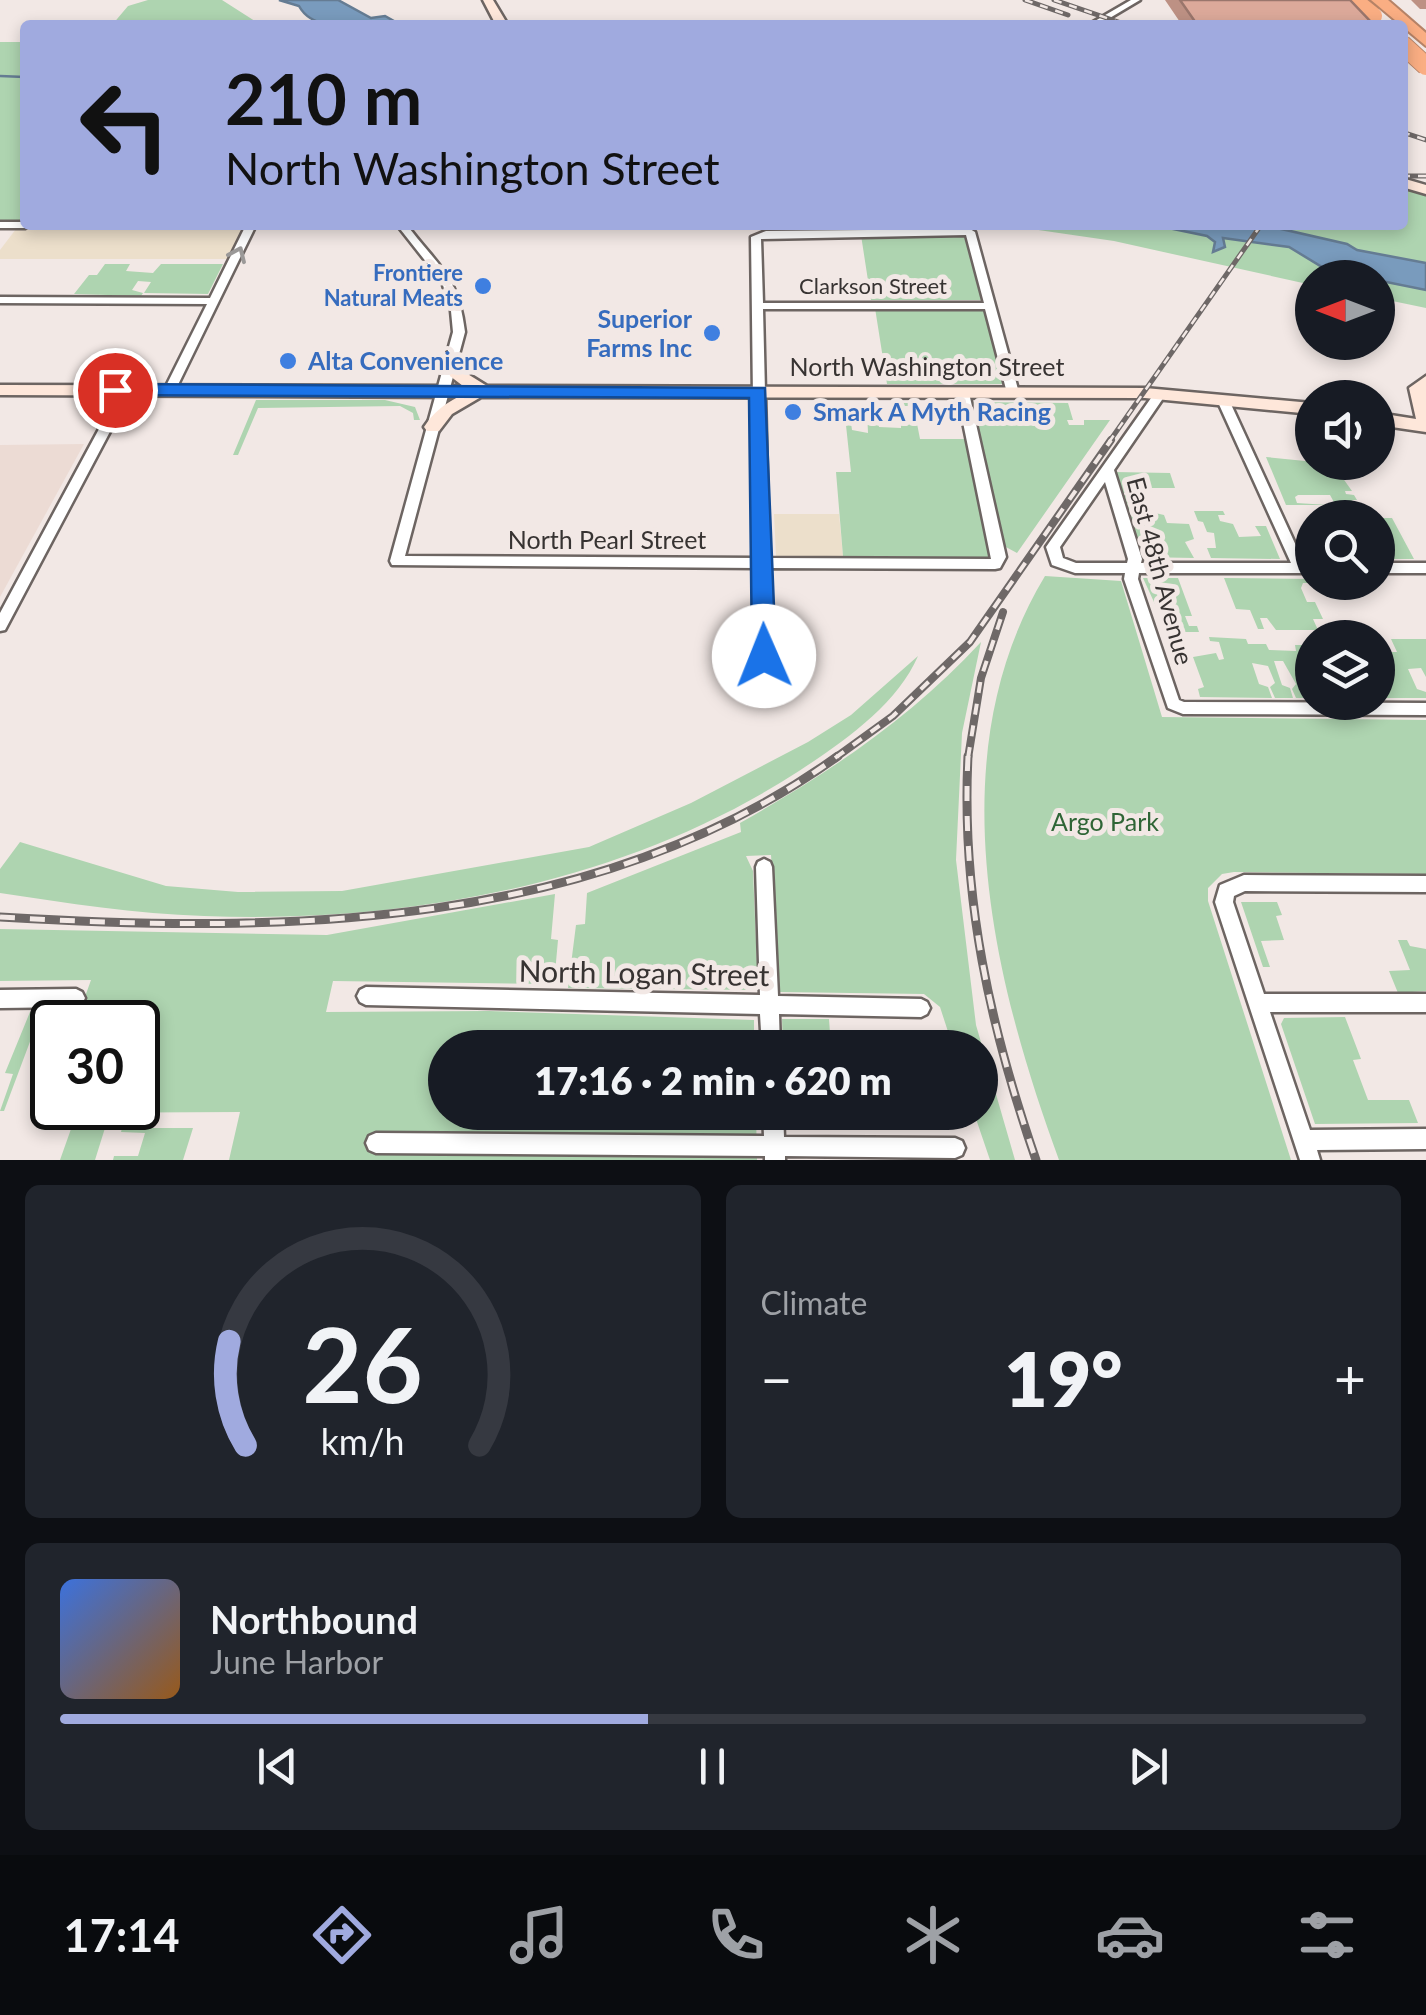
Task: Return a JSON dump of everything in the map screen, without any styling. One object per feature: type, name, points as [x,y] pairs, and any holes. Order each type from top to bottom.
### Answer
[{"type":"highway","points":[[1358,0],[1381,19]]},
{"type":"highway","points":[[1386,0],[1426,35]]},
{"type":"highway","points":[[1398,0],[1426,35]]},
{"type":"main road","points":[[1408,53],[1426,77]]},
{"type":"main road","points":[[452,356],[461,379],[497,391]]},
{"type":"main road","points":[[1395,421],[1426,426],[1417,388],[1426,381]]},
{"type":"main road","name":"North Washington Street","points":[[0,390],[1160,394],[1295,407]]},
{"type":"main road","points":[[379,391],[405,395],[422,403],[430,413],[433,428]]},
{"type":"main road","points":[[433,428],[456,402],[497,391]]},
{"type":"street","points":[[1101,20],[1136,0]]},
{"type":"street","points":[[170,390],[216,301],[246,230]]},
{"type":"street","points":[[406,230],[448,278],[457,296],[459,332],[433,428]]},
{"type":"street","points":[[764,656],[758,236],[970,232],[1013,393]]},
{"type":"street","points":[[0,300],[216,301]]},
{"type":"street","name":"Clarkson Street","points":[[756,306],[990,306]]},
{"type":"street","points":[[0,626],[126,390]]},
{"type":"street","points":[[963,392],[999,557],[997,563]]},
{"type":"street","name":"East 48th Avenue","points":[[1160,394],[1106,469],[1135,559],[1132,579],[1168,698],[1183,708],[1426,709]]},
{"type":"street","points":[[1222,400],[1295,546]]},
{"type":"street","name":"North Pearl Street","points":[[433,428],[397,561],[997,563]]},
{"type":"street","points":[[1106,469],[1052,552],[1057,561],[1068,567],[1295,568]]},
{"type":"street","points":[[1395,568],[1426,568]]},
{"type":"street","points":[[764,867],[770,1030]]},
{"type":"street","points":[[1310,1160],[1224,902],[1228,888],[1244,883],[1426,884]]},
{"type":"street","name":"North Logan Street","points":[[366,996],[921,1008]]},
{"type":"street","points":[[0,999],[76,998]]},
{"type":"street","points":[[1258,1003],[1426,1003]]},
{"type":"street","points":[[1303,1140],[1426,1138]]},
{"type":"street","points":[[376,1143],[775,1154],[955,1148]]},
{"type":"shaded area","points":[[16,229],[243,230],[228,259],[0,259],[0,250]]},
{"type":"shaded area","points":[[84,444],[0,597],[0,445]]},
{"type":"shaded area","points":[[774,514],[839,514],[843,556],[776,556]]},
{"type":"green space","points":[[148,0],[222,0],[253,20],[116,20],[128,6]]},
{"type":"green space","points":[[0,42],[20,42],[20,226],[0,226]]},
{"type":"green space","points":[[1408,187],[1426,193],[1426,263],[1357,250],[1347,244],[1285,230],[1408,230]]},
{"type":"green space","points":[[1038,230],[1177,230],[1215,242],[1214,252],[1223,238],[1290,247],[1311,260],[1295,260],[1295,281],[1114,241]]},
{"type":"green space","points":[[861,235],[964,235],[982,300],[871,300]]},
{"type":"green space","points":[[105,264],[130,264],[126,271],[153,273],[161,264],[223,264],[208,294],[144,293],[151,282],[138,281],[132,290],[143,293],[141,296],[74,294],[89,275],[97,275]]},
{"type":"green space","points":[[1395,284],[1426,290],[1426,308],[1395,302]]},
{"type":"green space","points":[[875,308],[984,309],[1004,384],[887,384]]},
{"type":"green space","points":[[256,400],[385,400],[415,407],[420,420],[414,420],[413,413],[400,406],[258,408],[238,455],[233,455]]},
{"type":"green space","points":[[970,402],[1068,403],[1073,420],[1067,420],[1069,425],[1084,425],[1084,420],[1110,420],[1017,553],[1004,546]]},
{"type":"green space","points":[[901,403],[913,403],[920,439],[968,439],[994,558],[843,556],[836,472],[851,472],[845,416],[850,416],[852,430],[868,433],[867,410],[876,410],[879,427],[901,428],[901,423],[914,423],[913,406]]},
{"type":"green space","points":[[1266,457],[1295,460],[1295,480],[1344,480],[1352,491],[1345,491],[1346,494],[1357,500],[1298,495],[1295,505],[1286,505]]},
{"type":"green space","points":[[1115,472],[1170,473],[1175,488],[1131,488],[1132,493],[1121,493]]},
{"type":"green space","points":[[1122,495],[1133,495],[1137,509],[1164,515],[1167,523],[1189,524],[1194,539],[1185,542],[1194,558],[1142,557]]},
{"type":"green space","points":[[1194,511],[1223,511],[1225,515],[1218,515],[1220,521],[1233,524],[1239,537],[1261,536],[1255,526],[1266,526],[1280,559],[1211,558],[1207,548],[1216,548],[1214,533],[1207,532]]},
{"type":"green space","points":[[1395,524],[1414,559],[1395,559]]},
{"type":"green space","name":"Argo Park","points":[[1045,576],[1121,581],[1162,717],[1426,720],[1426,874],[1234,872],[1222,874],[1208,888],[1208,901],[1291,1160],[1059,1160],[1014,1017],[997,942],[987,866],[985,791],[993,716],[1012,644]]},
{"type":"green space","points":[[1143,578],[1178,578],[1192,616],[1185,616],[1189,626],[1197,626],[1199,632],[1164,632],[1160,620],[1177,620],[1175,613],[1159,613]]},
{"type":"green space","points":[[1224,578],[1295,579],[1295,600],[1315,602],[1323,619],[1295,620],[1295,630],[1276,630],[1267,618],[1260,618],[1264,629],[1258,629],[1250,610],[1236,609]]},
{"type":"green space","points":[[1209,637],[1246,639],[1248,644],[1266,644],[1269,650],[1295,651],[1295,682],[1283,661],[1274,661],[1282,685],[1290,688],[1293,698],[1275,698],[1270,687],[1275,683],[1268,666],[1252,663],[1259,684],[1268,687],[1272,698],[1200,697],[1198,689],[1204,687],[1193,657],[1216,653],[1219,660],[1224,659],[1219,642],[1210,641]]},
{"type":"green space","points":[[1395,639],[1426,639],[1426,677],[1421,668],[1408,669],[1417,689],[1426,692],[1426,698],[1395,698]]},
{"type":"green space","points":[[981,642],[962,733],[956,860],[977,1030],[947,1030],[940,1007],[924,994],[780,992],[771,855],[746,856],[753,871],[758,990],[568,988],[576,925],[585,924],[587,893],[741,832],[740,823],[837,763],[898,719]]},
{"type":"green space","points":[[918,656],[897,691],[867,721],[799,771],[732,810],[662,842],[514,889],[437,903],[281,917],[153,913],[0,893],[0,869],[20,842],[166,886],[238,892],[342,891],[589,847],[691,803],[808,742],[851,715]]},
{"type":"green space","points":[[555,894],[551,939],[558,940],[554,984],[333,981],[326,1012],[489,1011],[754,1020],[754,1030],[428,1030],[428,1130],[756,1130],[757,1160],[229,1160],[240,1112],[160,1112],[160,1000],[84,1000],[91,980],[0,981],[0,929],[327,935]]},
{"type":"green space","points":[[1241,902],[1277,902],[1282,915],[1276,916],[1284,940],[1261,941],[1270,967],[1263,967]]},
{"type":"green space","points":[[1398,940],[1426,949],[1426,991],[1398,993],[1389,971],[1410,970]]},
{"type":"green space","points":[[30,1012],[30,1042],[4,1111],[0,1111],[13,1074],[5,1073]]},
{"type":"green space","points":[[1345,1017],[1361,1059],[1353,1060],[1368,1100],[1409,1100],[1418,1123],[1315,1124],[1281,1024],[1284,1018]]},
{"type":"green space","points":[[782,1019],[829,1019],[830,1030],[782,1030]]},
{"type":"green space","points":[[998,1101],[1015,1160],[990,1160],[980,1130],[998,1130]]},
{"type":"green space","points":[[193,1128],[183,1160],[113,1160],[114,1156],[138,1156],[145,1133],[121,1132]]},
{"type":"green space","points":[[71,1130],[104,1130],[95,1160],[60,1160]]},
{"type":"water","points":[[279,0],[338,0],[371,18],[385,16],[392,20],[314,20],[299,6]]},
{"type":"water","points":[[1178,230],[1286,230],[1347,244],[1357,250],[1426,263],[1426,290],[1395,284],[1395,260],[1310,260],[1289,247],[1223,238],[1225,247],[1213,252],[1215,242],[1207,236]]},
{"type":"building","points":[[1180,0],[1350,0],[1369,20],[1194,20]]},
{"type":"waterway","points":[[0,76],[20,77]]},
{"type":"railway","points":[[1025,0],[1068,15]]},
{"type":"railway","points":[[1054,0],[1112,20]]},
{"type":"railway","points":[[1408,134],[1426,140]]},
{"type":"railway","points":[[1408,176],[1426,176]]},
{"type":"railway","points":[[1109,442],[1257,230]]},
{"type":"railway","points":[[836,757],[893,716],[970,642],[1111,440]]},
{"type":"railway","points":[[968,758],[981,678],[1003,612]]},
{"type":"railway","points":[[968,756],[969,860],[982,961],[1005,1061],[1036,1160]]},
{"type":"railway","points":[[0,917],[217,923],[327,919],[435,908],[542,888],[645,857],[744,814],[836,757]]},
{"type":"place","name":"Frontiere Natural Meats","points":[[483,286]]},
{"type":"place","name":"Superior Farms Inc","points":[[712,333]]},
{"type":"place","name":"Alta Convenience","points":[[288,361]]},
{"type":"place","name":"Smark A Myth Racing","points":[[793,412]]},
{"type":"route","points":[[115,390],[758,392],[764,656]]}]
